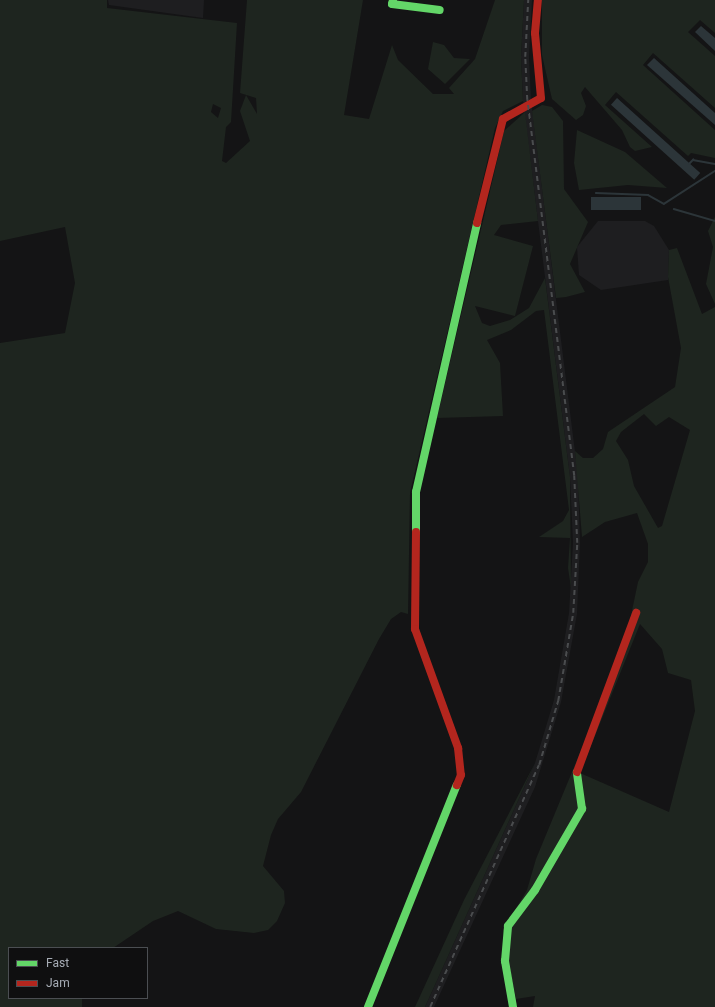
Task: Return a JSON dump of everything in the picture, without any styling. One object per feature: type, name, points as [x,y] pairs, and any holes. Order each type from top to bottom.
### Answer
[{"type":"street","points":[[393,0],[392,4],[440,10]]},
{"type":"street","points":[[368,1007],[461,775],[458,748],[415,629],[416,492],[498,131],[503,119],[510,113],[541,98],[542,81],[535,34],[538,0]]},
{"type":"street","points":[[513,1007],[504,943],[508,926],[535,890],[582,809],[576,773],[636,613]]},
{"type":"shaded area","points":[[0,0],[107,0],[107,8],[237,23],[231,122],[226,127],[222,161],[226,163],[250,141],[240,111],[246,95],[257,114],[256,98],[240,93],[247,0],[363,0],[344,115],[369,119],[392,45],[398,60],[433,94],[454,94],[449,88],[475,59],[495,0],[524,0],[521,57],[523,101],[503,111],[495,128],[410,493],[408,614],[401,612],[391,619],[379,639],[301,792],[278,819],[271,835],[263,866],[284,891],[285,903],[277,921],[268,930],[254,933],[216,929],[178,911],[153,921],[114,947],[8,947],[8,999],[82,999],[82,1007],[0,1007],[0,343],[65,333],[75,283],[65,227],[0,241]],"holes":[[[213,104],[221,108],[218,118],[211,112]]]},
{"type":"shaded area","points":[[108,0],[204,0],[203,18],[109,5]]},
{"type":"shaded area","points":[[524,0],[532,0],[529,57],[531,100],[578,476],[580,543],[577,614],[561,702],[535,787],[434,1007],[425,1007],[535,763],[554,700],[569,613],[573,543],[570,477],[523,101],[521,57]]},
{"type":"shaded area","points":[[542,0],[715,0],[715,33],[700,20],[688,32],[715,56],[715,108],[653,53],[643,65],[715,130],[715,158],[691,153],[688,156],[616,92],[605,105],[652,147],[635,151],[630,147],[622,130],[585,87],[581,93],[586,106],[583,115],[576,120],[552,99],[542,55]]},
{"type":"shaded area","points":[[701,26],[715,38],[715,51],[695,32]]},
{"type":"shaded area","points":[[433,42],[444,45],[454,58],[470,59],[445,84],[428,69]]},
{"type":"shaded area","points":[[654,58],[715,113],[715,125],[647,65]]},
{"type":"shaded area","points":[[617,98],[700,173],[694,180],[611,105]]},
{"type":"shaded area","points":[[542,105],[552,107],[563,121],[564,189],[588,222],[570,264],[585,292],[556,298],[532,111]]},
{"type":"shaded area","points":[[525,112],[538,221],[501,225],[494,235],[533,246],[515,316],[475,306],[482,323],[490,326],[510,320],[529,308],[545,278],[570,477],[571,588],[568,568],[570,538],[539,537],[563,521],[569,510],[544,310],[536,311],[511,330],[487,340],[500,363],[503,416],[437,418],[504,131]]},
{"type":"shaded area","points":[[577,130],[625,152],[667,188],[628,185],[579,190],[574,163]]},
{"type":"shaded area","points":[[591,197],[641,197],[641,210],[591,210]]},
{"type":"shaded area","points":[[715,217],[715,304],[706,284],[713,247],[708,231]]},
{"type":"shaded area","points":[[598,221],[645,221],[654,226],[669,250],[668,280],[601,290],[579,275],[577,247]]},
{"type":"shaded area","points":[[677,248],[702,314],[715,307],[715,1007],[533,1007],[535,996],[516,999],[503,930],[527,890],[536,859],[625,644],[638,582],[648,562],[648,544],[637,513],[605,522],[582,537],[575,451],[583,458],[593,458],[603,449],[608,432],[675,387],[681,348],[668,277],[669,250]],"holes":[[[644,414],[656,426],[669,417],[690,430],[662,526],[658,528],[634,486],[628,460],[616,441],[621,432]],[[640,624],[662,649],[668,673],[691,680],[695,711],[669,812],[580,773]]]},
{"type":"shaded area","points":[[535,763],[425,1007],[415,1007],[464,900]]},
{"type":"waterway","points":[[689,164],[693,160],[715,164]]},
{"type":"waterway","points":[[596,193],[648,195],[664,204],[715,171]]},
{"type":"waterway","points":[[674,209],[715,221]]},
{"type":"railway","points":[[430,1007],[539,765],[558,701],[573,613],[577,543],[574,476],[527,100],[525,57],[528,0]]},
{"type":"traffic: fast","points":[[393,0],[392,4],[440,10]]},
{"type":"traffic: fast","points":[[416,532],[416,492],[477,223]]},
{"type":"traffic: fast","points":[[513,1007],[505,961],[508,926],[535,890],[582,809],[577,772]]},
{"type":"traffic: fast","points":[[368,1007],[457,785]]},
{"type":"traffic: jam","points":[[477,223],[503,119],[541,98],[535,33],[538,0]]},
{"type":"traffic: jam","points":[[416,532],[415,629],[458,748],[461,775],[457,785]]},
{"type":"traffic: jam","points":[[577,772],[636,613]]}]
